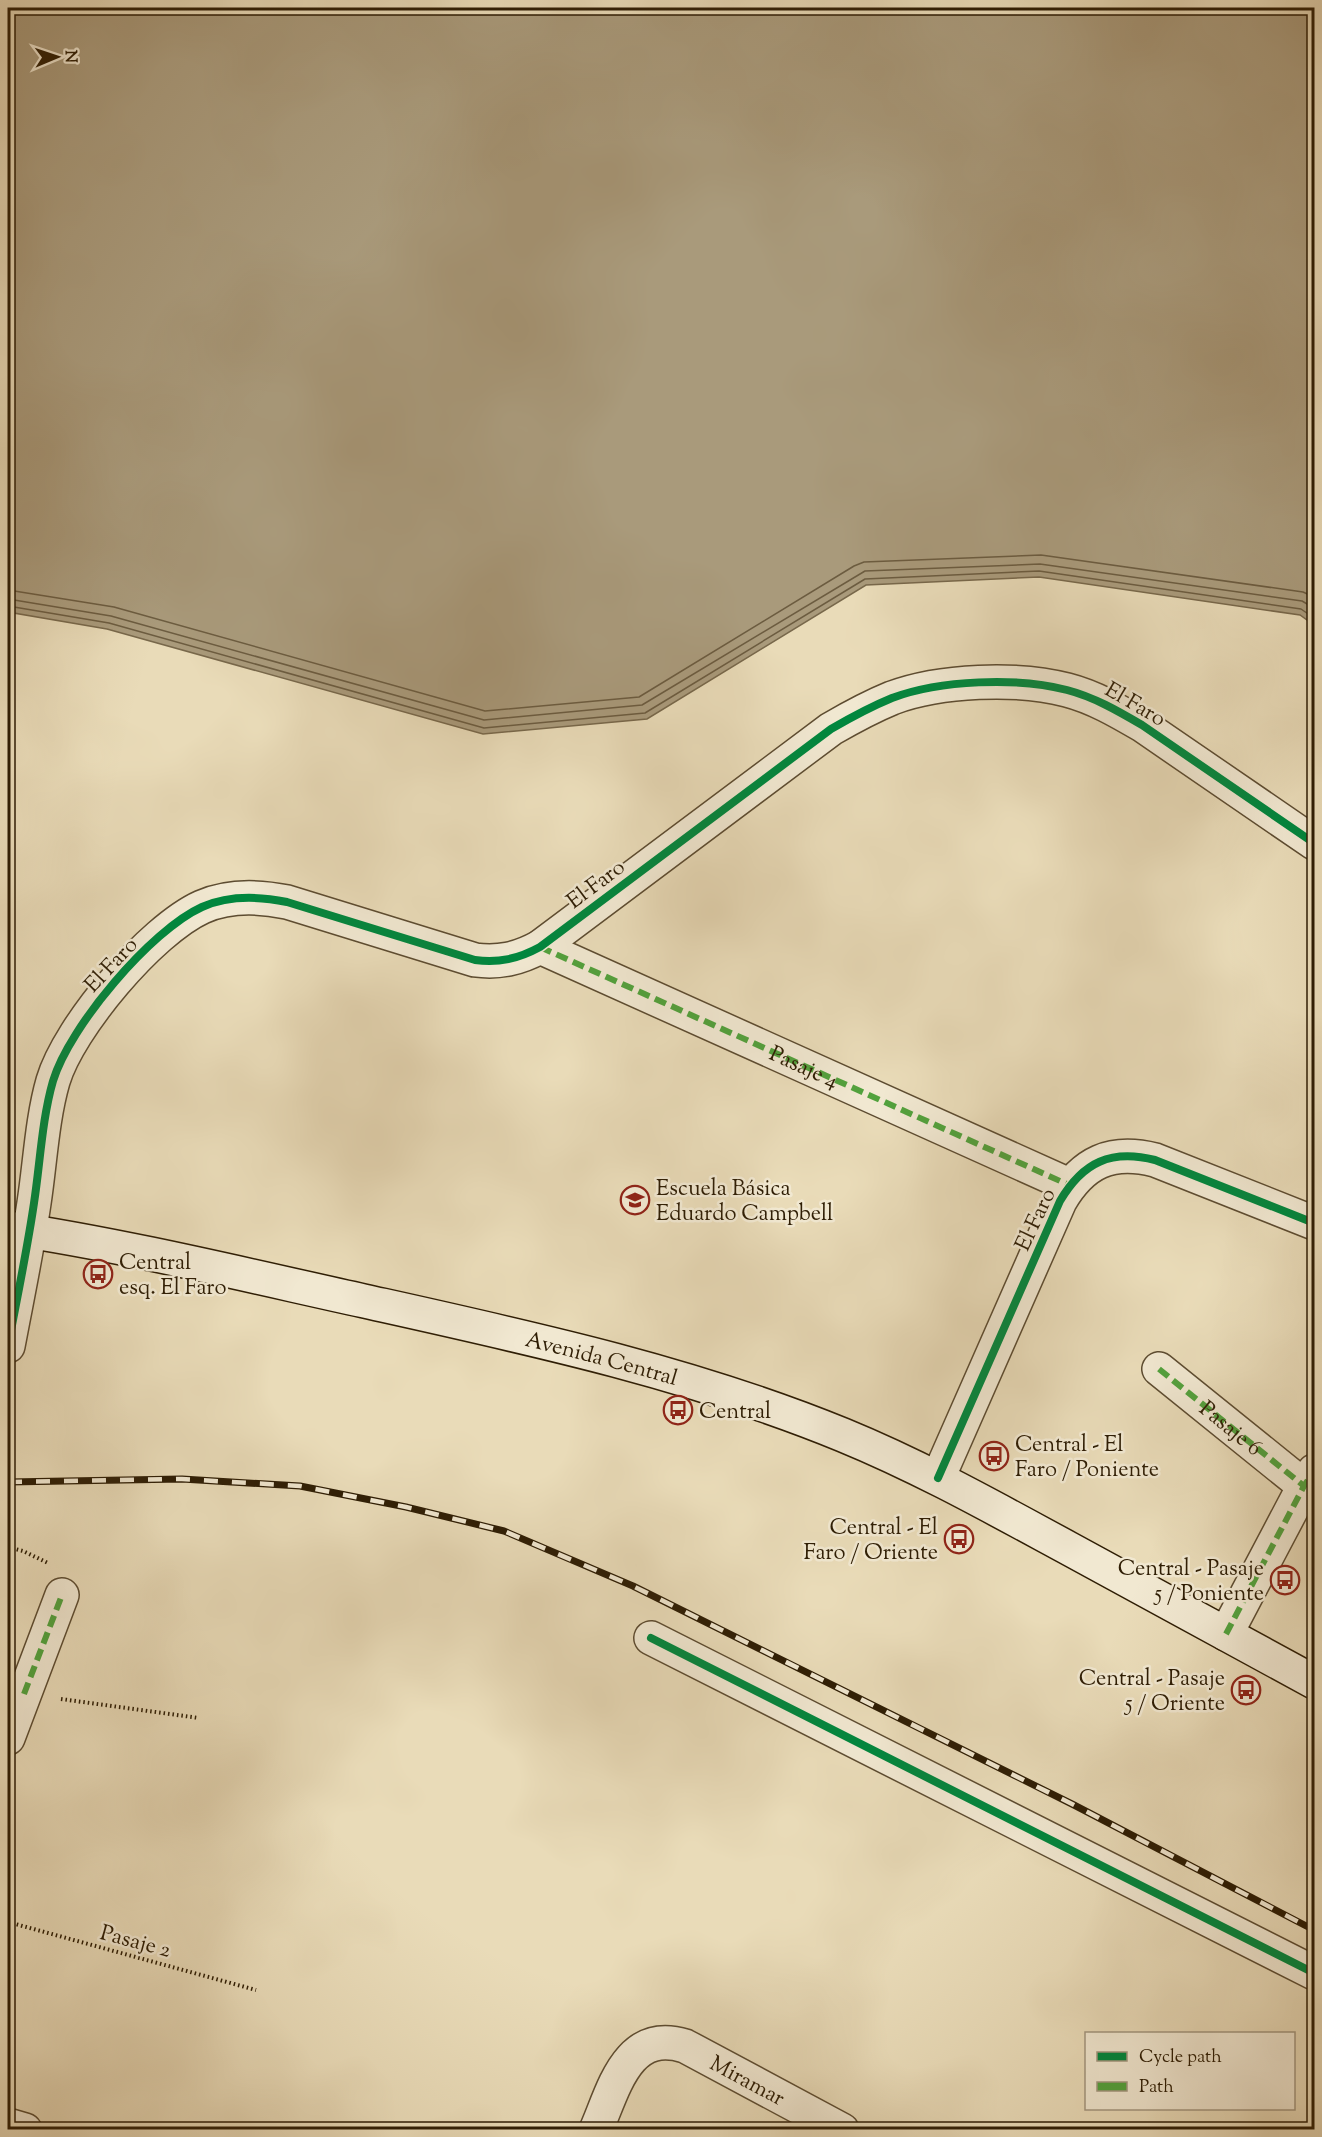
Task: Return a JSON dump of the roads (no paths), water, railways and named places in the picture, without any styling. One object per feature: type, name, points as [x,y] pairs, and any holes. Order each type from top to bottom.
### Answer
[{"type":"street","name":"El Faro","points":[[8,1346],[19,1229],[53,1082],[61,1061],[87,1017],[111,987],[138,958],[183,917],[202,907],[222,900],[266,897],[475,960],[507,961],[524,956],[540,947],[831,729],[861,711],[921,690],[1015,682],[1068,690],[1091,698],[1142,725],[1314,843]]},
{"type":"street","name":"Pasaje 4","points":[[540,947],[1070,1185]]},
{"type":"street","name":"El Faro","points":[[938,1479],[1060,1200],[1080,1174],[1106,1159],[1122,1155],[1139,1156],[1166,1164],[1314,1223]]},
{"type":"street","name":"Avenida Central","points":[[19,1229],[162,1257],[532,1338],[620,1360],[776,1410],[842,1435],[938,1479],[1314,1682]]},
{"type":"street","name":"Pasaje 6","points":[[1159,1369],[1309,1478]]},
{"type":"street","points":[[1226,1634],[1309,1478]]},
{"type":"street","points":[[8,1738],[62,1595]]},
{"type":"street","points":[[651,1638],[1314,1973]]},
{"type":"street","name":"Miramar","points":[[596,2130],[625,2066],[640,2049],[651,2044],[674,2043],[685,2046],[843,2130]]},
{"type":"street","points":[[8,2125],[25,2130]]},
{"type":"water","points":[[8,8],[1314,8],[1314,625],[1300,615],[1039,577],[866,585],[647,719],[483,734],[107,629],[8,612]]},
{"type":"railway","points":[[8,1482],[182,1479],[300,1486],[406,1507],[504,1531],[633,1586],[1074,1805],[1314,1930]]},
{"type":"place","name":"Escuela Básica Eduardo Campbell","points":[[635,1200]]},
{"type":"place","name":"Central esq. El Faro","points":[[98,1274]]},
{"type":"place","name":"Central","points":[[678,1410]]},
{"type":"place","name":"Central - El Faro / Poniente","points":[[994,1456]]},
{"type":"place","name":"Central - El Faro / Oriente","points":[[959,1539]]},
{"type":"place","name":"Central - Pasaje 5 / Poniente","points":[[1285,1580]]},
{"type":"place","name":"Central - Pasaje 5 / Oriente","points":[[1246,1690]]}]
